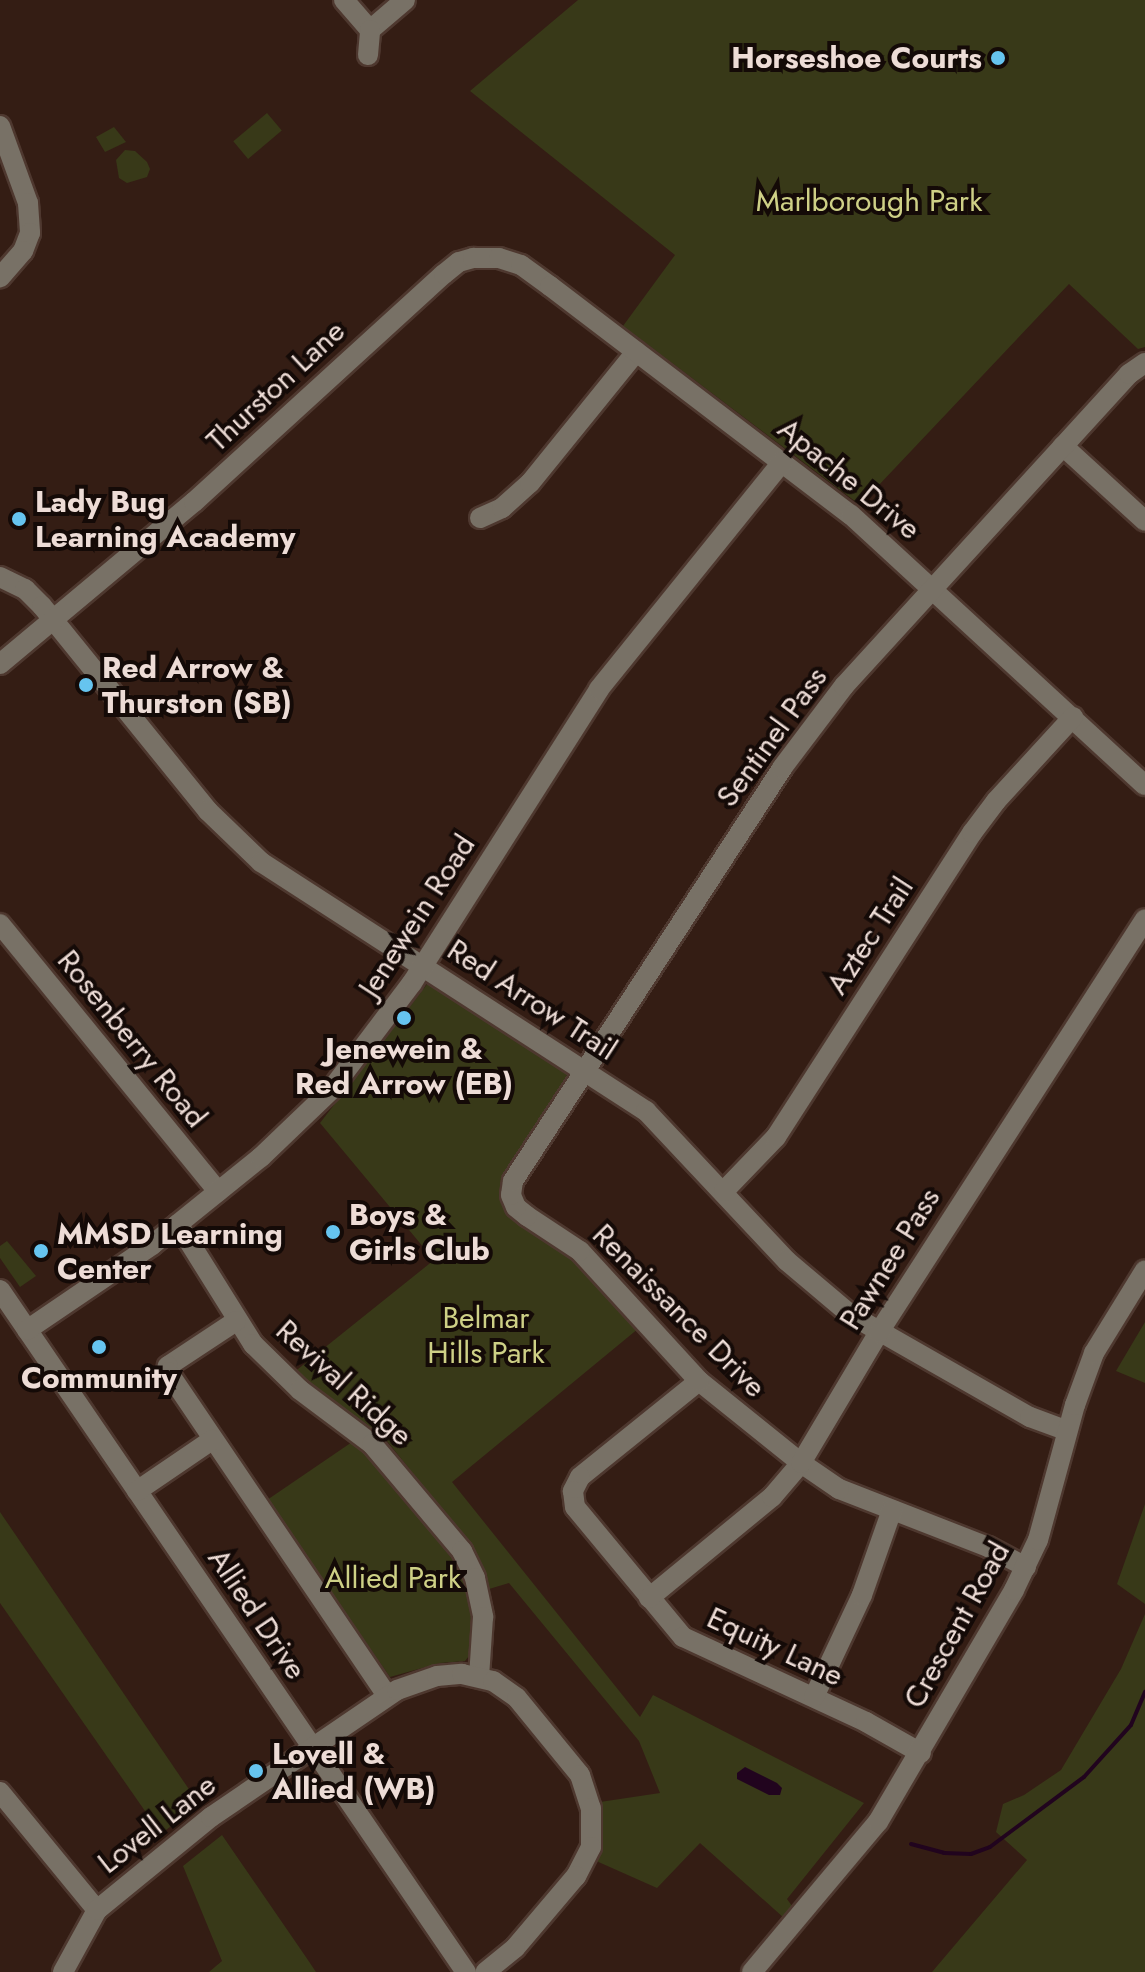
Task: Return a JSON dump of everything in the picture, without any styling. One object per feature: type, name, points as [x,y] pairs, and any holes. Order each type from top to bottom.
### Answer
[{"type":"street","points":[[344,0],[370,30]]},
{"type":"street","points":[[368,55],[370,30],[405,0]]},
{"type":"street","points":[[0,126],[28,203],[30,233],[23,251],[0,277]]},
{"type":"street","name":"Apache Drive","points":[[488,257],[521,265],[851,515],[1145,785]]},
{"type":"street","name":"Thurston Lane","points":[[0,664],[194,502],[436,280],[459,262],[488,257]]},
{"type":"street","points":[[480,518],[502,508],[530,483],[636,352]]},
{"type":"street","name":"Sentinel Pass","points":[[511,1195],[513,1181],[782,768],[844,686],[931,587],[1129,374],[1145,363]]},
{"type":"street","points":[[1063,446],[1145,521]]},
{"type":"street","name":"Jenewein Road","points":[[27,1330],[123,1266],[178,1224],[297,1126],[331,1090],[423,966],[599,689],[782,462]]},
{"type":"street","name":"Red Arrow Trail","points":[[0,577],[25,589],[237,842],[261,862],[646,1111],[816,1288],[879,1332],[1030,1417],[1068,1431]]},
{"type":"street","name":"Aztec Trail","points":[[724,1191],[776,1137],[972,833],[1005,791],[1073,717]]},
{"type":"street","name":"Pawnee Pass","points":[[649,1598],[772,1497],[801,1463],[879,1332],[1145,919]]},
{"type":"street","name":"Rosenberry Road","points":[[0,924],[218,1191]]},
{"type":"street","name":"Renaissance Drive","points":[[511,1195],[516,1207],[527,1216],[580,1251],[699,1381],[801,1463],[839,1489],[988,1547],[1026,1567]]},
{"type":"street","name":"Revival Ridge","points":[[178,1224],[189,1237],[236,1321],[280,1373],[372,1444],[462,1551],[475,1578],[483,1617],[479,1677]]},
{"type":"street","name":"Crescent Road","points":[[752,1972],[878,1822],[921,1753],[1026,1567],[1038,1540],[1068,1431],[1094,1353],[1145,1270]]},
{"type":"street","name":"Allied Drive","points":[[0,1290],[466,1972]]},
{"type":"street","points":[[236,1321],[168,1366],[172,1379],[387,1696]]},
{"type":"street","name":"Equity Lane","points":[[699,1381],[580,1477],[573,1491],[575,1507],[683,1637],[814,1697],[921,1753]]},
{"type":"street","points":[[137,1491],[212,1440]]},
{"type":"street","points":[[814,1697],[862,1595],[892,1510]]},
{"type":"street","name":"Lovell Lane","points":[[63,1972],[97,1910],[211,1817],[404,1686],[437,1676],[479,1677]]},
{"type":"street","points":[[479,1677],[493,1681],[517,1698],[580,1775],[588,1794],[592,1828],[591,1847],[576,1876],[515,1948],[485,1972]]},
{"type":"street","points":[[0,1792],[97,1910]]},
{"type":"green space","name":"Marlborough Park","points":[[578,0],[1145,0],[1145,347],[1138,349],[1069,284],[860,505],[623,326],[675,255],[470,91]]},
{"type":"green space","points":[[267,113],[282,131],[248,159],[233,141]]},
{"type":"green space","points":[[114,127],[126,142],[105,152],[96,137]]},
{"type":"green space","points":[[125,150],[135,151],[147,162],[150,169],[147,177],[127,183],[119,178],[116,160]]},
{"type":"green space","name":"Belmar Hills Park","points":[[428,983],[572,1077],[502,1178],[501,1196],[506,1210],[575,1259],[639,1328],[452,1482],[640,1717],[653,1695],[864,1803],[787,1899],[792,1906],[784,1918],[700,1843],[657,1888],[594,1860],[602,1823],[600,1802],[660,1793],[639,1741],[509,1583],[489,1589],[471,1546],[387,1441],[293,1373],[434,1260],[320,1123]]},
{"type":"green space","points":[[7,1241],[36,1276],[20,1287],[0,1258],[0,1246]]},
{"type":"green space","points":[[1145,1322],[1145,1383],[1116,1371]]},
{"type":"green space","name":"Allied Park","points":[[355,1440],[398,1484],[455,1563],[465,1585],[473,1625],[472,1652],[465,1661],[440,1663],[390,1677],[267,1500]]},
{"type":"green space","points":[[1145,1504],[1145,1604],[1117,1584]]},
{"type":"green space","points":[[0,1512],[199,1804],[161,1834],[0,1603]]},
{"type":"green space","points":[[1145,1614],[1145,1972],[932,1972],[1027,1860],[996,1832],[1003,1804],[1024,1795],[1061,1770],[1121,1669]]},
{"type":"green space","points":[[222,1835],[316,1972],[209,1972],[222,1961],[183,1866]]},
{"type":"shaded area","points":[[745,1767],[777,1783],[782,1788],[780,1795],[769,1795],[737,1779],[737,1773]]},
{"type":"waterway","points":[[911,1844],[944,1853],[971,1854],[990,1847],[1084,1777],[1131,1725],[1145,1692]]},
{"type":"place","name":"Horseshoe Courts","points":[[998,58]]},
{"type":"place","name":"Lady Bug Learning Academy","points":[[19,519]]},
{"type":"place","name":"Red Arrow & Thurston (SB)","points":[[86,685]]},
{"type":"place","name":"Jenewein & Red Arrow (EB)","points":[[404,1018]]},
{"type":"place","name":"Boys & Girls Club","points":[[333,1232]]},
{"type":"place","name":"MMSD Learning Center","points":[[41,1251]]},
{"type":"place","name":"Community","points":[[99,1347]]},
{"type":"place","name":"Lovell & Allied (WB)","points":[[256,1771]]}]
